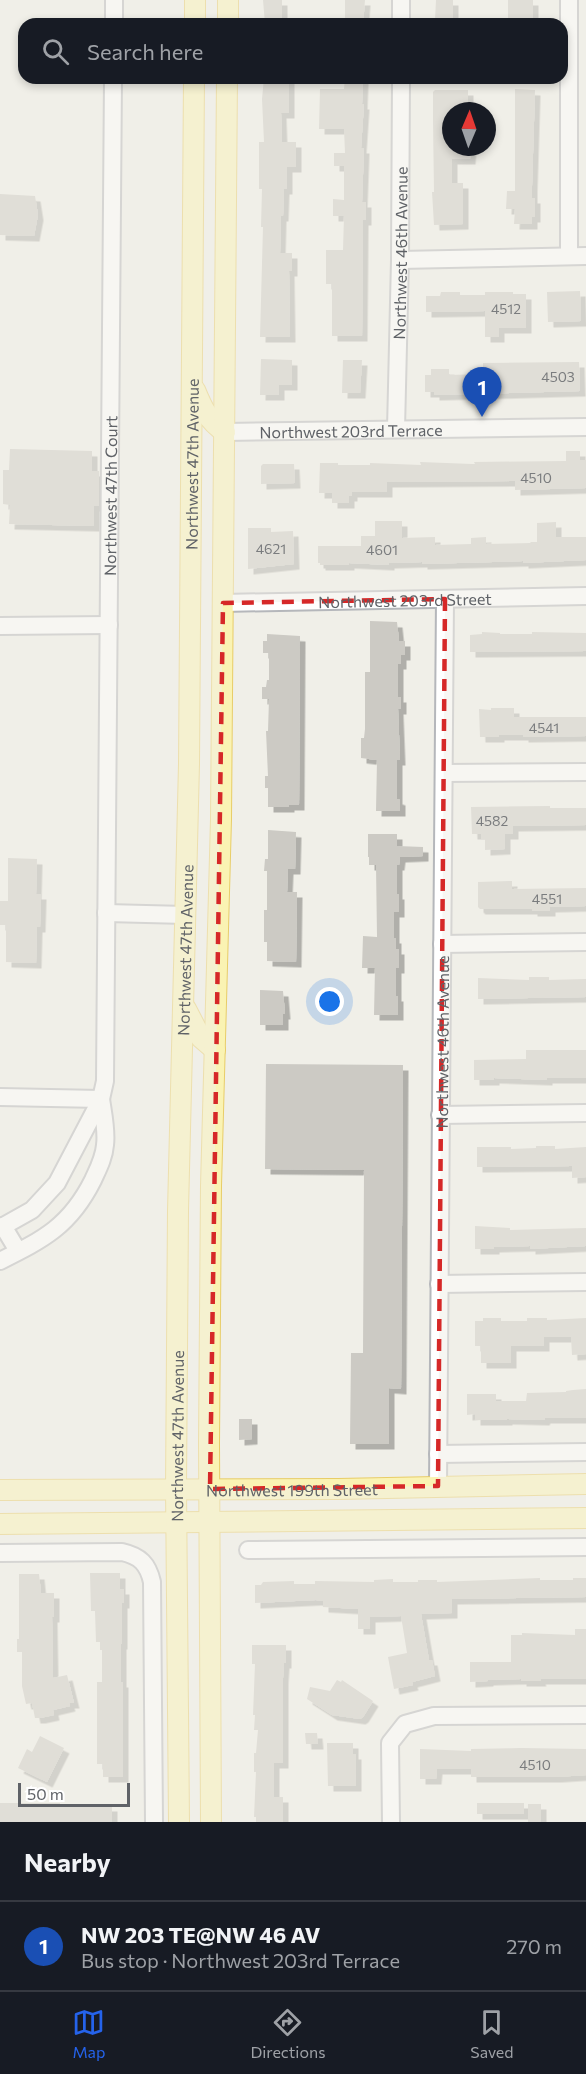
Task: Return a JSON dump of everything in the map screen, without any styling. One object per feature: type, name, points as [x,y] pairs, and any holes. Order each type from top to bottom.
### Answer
[{"type":"main road","points":[[195,0],[195,18]]},
{"type":"main road","points":[[228,0],[228,18]]},
{"type":"main road","name":"Northwest 47th Avenue","points":[[178,1822],[176,1488],[178,1172],[186,915],[194,84]]},
{"type":"main road","name":"Northwest 47th Avenue","points":[[211,1822],[209,1444],[211,1198],[221,842],[227,84]]},
{"type":"main road","points":[[192,382],[208,417],[215,426],[225,432]]},
{"type":"main road","points":[[190,629],[206,611],[223,603]]},
{"type":"main road","points":[[184,1005],[201,1038],[215,1050]]},
{"type":"main road","name":"Northwest 199th Street","points":[[0,1490],[176,1488],[210,1490],[586,1484]]},
{"type":"main road","name":"Northwest 199th Street","points":[[0,1524],[586,1518]]},
{"type":"street","points":[[114,0],[114,18]]},
{"type":"street","points":[[401,0],[401,18]]},
{"type":"street","points":[[569,0],[569,256]]},
{"type":"street","name":"Northwest 47th Court","points":[[101,1099],[105,1081],[113,84]]},
{"type":"street","name":"Northwest 46th Avenue","points":[[396,429],[400,260],[400,84]]},
{"type":"street","points":[[400,260],[586,256]]},
{"type":"street","name":"Northwest 203rd Terrace","points":[[225,432],[586,427]]},
{"type":"street","name":"Northwest 203rd Street","points":[[223,603],[586,596]]},
{"type":"street","name":"Northwest 46th Avenue","points":[[438,1486],[445,599]]},
{"type":"street","points":[[0,626],[109,625]]},
{"type":"street","points":[[444,773],[586,772]]},
{"type":"street","points":[[106,913],[186,915]]},
{"type":"street","points":[[442,944],[586,942]]},
{"type":"street","points":[[0,1097],[101,1099]]},
{"type":"street","points":[[18,1251],[1,1227],[32,1210],[57,1183],[101,1099]]},
{"type":"street","points":[[0,1261],[53,1232],[73,1213],[88,1189],[101,1164],[106,1143],[101,1099]]},
{"type":"street","points":[[440,1115],[586,1113]]},
{"type":"street","points":[[439,1284],[586,1282]]},
{"type":"street","points":[[438,1454],[586,1452]]},
{"type":"street","points":[[248,1550],[586,1547]]},
{"type":"street","points":[[0,1553],[122,1552],[137,1557],[148,1568],[152,1582],[154,1822]]},
{"type":"street","points":[[391,1822],[390,1743],[405,1724],[434,1716],[586,1715]]},
{"type":"highlighted area","points":[[445,599],[438,1486],[210,1489],[223,603]]},
{"type":"building","points":[[263,0],[282,0],[282,18],[264,18]]},
{"type":"building","points":[[345,0],[365,0],[364,18],[345,18]]},
{"type":"building","points":[[436,0],[453,0],[453,18],[435,18]]},
{"type":"building","points":[[508,0],[533,0],[533,18],[508,18]]},
{"type":"building","points":[[263,84],[289,84],[289,113],[281,113],[282,142],[296,142],[296,167],[287,167],[287,189],[284,189],[283,216],[281,216],[280,253],[292,253],[292,271],[289,271],[290,337],[260,337],[263,227],[261,227],[262,189],[259,189],[259,142],[264,142]]},
{"type":"building","points":[[344,84],[363,84],[362,202],[366,202],[366,220],[363,220],[362,336],[332,336],[332,284],[326,284],[326,250],[343,250],[344,216],[333,216],[333,199],[344,200],[344,166],[334,166],[334,153],[345,153],[344,129],[319,129],[320,89],[344,89]]},
{"type":"building","points":[[515,89],[535,90],[532,198],[535,198],[535,217],[532,217],[532,224],[514,224],[515,209],[506,209],[507,191],[515,191]]},
{"type":"building","points":[[435,90],[468,90],[468,102],[442,102],[442,156],[470,156],[470,159],[452,159],[452,183],[463,183],[463,224],[434,225],[433,92]]},
{"type":"building","points":[[0,194],[35,196],[38,215],[34,236],[0,235]]},
{"type":"building","points":[[580,291],[581,321],[548,322],[547,292]]},
{"type":"building","points":[[441,292],[460,292],[460,295],[485,295],[485,292],[526,294],[526,328],[499,328],[499,337],[485,337],[485,311],[426,312],[426,296],[440,296]]},
{"type":"building","points":[[261,359],[292,360],[292,385],[279,385],[279,395],[260,395]]},
{"type":"building","points":[[343,360],[362,360],[360,393],[342,393]]},
{"type":"building","points":[[579,362],[580,391],[434,395],[434,392],[425,392],[425,375],[431,375],[431,369],[449,369],[449,375],[483,374],[483,363]]},
{"type":"building","points":[[10,449],[92,451],[92,471],[99,471],[99,506],[94,506],[94,526],[9,524],[10,505],[3,504],[3,470],[9,470]]},
{"type":"building","points":[[566,451],[580,451],[580,460],[586,460],[586,488],[515,490],[515,481],[387,482],[387,492],[352,492],[352,496],[349,496],[349,503],[332,503],[332,493],[319,493],[320,463],[421,465],[420,462],[475,464],[474,462],[566,461]]},
{"type":"building","points":[[263,464],[294,464],[295,483],[261,484]]},
{"type":"building","points":[[375,521],[402,521],[402,538],[435,537],[435,545],[471,544],[471,538],[486,537],[486,544],[537,542],[537,523],[556,522],[556,537],[586,537],[586,560],[523,563],[523,561],[422,564],[422,562],[389,563],[389,565],[349,563],[349,565],[320,565],[318,563],[318,546],[361,546],[361,536],[375,536]]},
{"type":"building","points":[[248,528],[271,528],[271,532],[293,531],[294,564],[248,569]]},
{"type":"building","points":[[370,621],[397,622],[399,641],[405,641],[405,655],[401,655],[401,664],[398,664],[398,697],[401,697],[401,709],[398,709],[400,760],[397,760],[397,799],[400,800],[400,811],[376,811],[377,760],[361,758],[361,738],[364,738],[365,729],[365,672],[370,672]]},
{"type":"building","points":[[482,632],[500,634],[586,633],[586,651],[470,652],[470,635],[482,634]]},
{"type":"building","points":[[267,634],[300,636],[299,805],[289,805],[289,807],[268,807],[268,788],[265,788],[265,776],[268,776],[266,731],[268,731],[269,699],[262,699],[262,687],[266,687],[267,680],[269,680],[269,653],[263,653],[263,641],[267,641]]},
{"type":"building","points":[[491,708],[514,708],[514,717],[586,717],[586,736],[499,735],[499,737],[480,737],[479,709],[491,710]]},
{"type":"building","points":[[550,806],[550,808],[586,808],[586,825],[513,826],[513,834],[505,834],[505,849],[485,850],[485,839],[481,839],[481,834],[472,834],[471,807]]},
{"type":"building","points":[[268,830],[296,832],[295,869],[288,869],[287,892],[297,892],[296,962],[267,961],[267,942],[264,942],[264,910],[267,910],[267,871],[264,871],[265,859],[268,859]]},
{"type":"building","points":[[368,834],[397,834],[397,846],[423,847],[423,856],[400,857],[399,865],[397,865],[399,912],[394,912],[394,938],[396,938],[396,949],[399,949],[399,968],[396,968],[398,1015],[374,1015],[375,968],[362,968],[363,936],[377,937],[376,865],[369,865]]},
{"type":"building","points":[[8,858],[37,859],[36,894],[41,894],[36,963],[6,962],[6,925],[0,925],[0,901],[8,901]]},
{"type":"building","points":[[512,881],[512,889],[586,888],[586,906],[550,907],[550,911],[480,909],[478,907],[478,882]]},
{"type":"building","points":[[529,977],[549,977],[549,980],[586,979],[586,997],[478,999],[478,978],[529,980]]},
{"type":"building","points":[[260,990],[283,991],[285,1014],[283,1014],[283,1025],[260,1025]]},
{"type":"building","points":[[526,1050],[586,1050],[586,1078],[474,1080],[474,1060],[526,1059]]},
{"type":"building","points":[[266,1064],[403,1065],[401,1389],[389,1388],[389,1444],[350,1444],[351,1353],[363,1353],[364,1170],[265,1169]]},
{"type":"building","points":[[536,1146],[555,1146],[555,1149],[586,1147],[586,1177],[572,1178],[572,1166],[477,1167],[477,1147],[511,1147],[511,1149],[536,1148]]},
{"type":"building","points":[[475,1226],[510,1228],[510,1230],[586,1228],[586,1246],[475,1249]]},
{"type":"building","points":[[483,1318],[527,1321],[527,1318],[547,1318],[547,1320],[586,1318],[586,1354],[572,1355],[571,1337],[544,1337],[544,1346],[511,1346],[511,1363],[481,1363],[481,1346],[475,1346],[475,1321],[483,1321]]},
{"type":"building","points":[[586,1389],[586,1418],[475,1420],[475,1414],[467,1415],[467,1394],[496,1394],[496,1401],[526,1401],[527,1393]]},
{"type":"building","points":[[239,1419],[252,1419],[252,1439],[239,1440]]},
{"type":"building","points":[[90,1573],[120,1573],[120,1589],[124,1589],[121,1644],[123,1777],[103,1777],[103,1764],[97,1764],[97,1682],[102,1682],[102,1650],[100,1650],[100,1642],[96,1642],[95,1611],[91,1611]]},
{"type":"building","points":[[19,1574],[39,1574],[41,1593],[54,1593],[53,1678],[67,1675],[74,1703],[53,1710],[54,1715],[40,1718],[35,1718],[32,1703],[26,1704],[22,1686],[22,1652],[17,1652]]},
{"type":"building","points":[[540,1578],[540,1580],[573,1580],[573,1578],[586,1578],[586,1597],[452,1599],[452,1613],[421,1614],[429,1660],[432,1660],[435,1676],[412,1682],[413,1685],[394,1689],[388,1657],[407,1653],[401,1616],[370,1617],[370,1629],[358,1629],[358,1609],[323,1607],[323,1601],[316,1600],[255,1603],[255,1585],[261,1585],[263,1582],[294,1581],[294,1584],[315,1584],[315,1581],[374,1582],[374,1580],[393,1579],[393,1582],[437,1580],[437,1582]]},
{"type":"building","points":[[575,1629],[586,1629],[586,1679],[470,1682],[470,1662],[511,1662],[511,1635],[522,1635],[522,1633],[575,1635]]},
{"type":"building","points":[[252,1645],[286,1645],[283,1678],[283,1763],[274,1763],[274,1797],[283,1797],[283,1822],[256,1822],[256,1817],[254,1817],[256,1772],[254,1772],[254,1753],[256,1753],[258,1730],[254,1730],[255,1664],[252,1664]]},
{"type":"building","points":[[337,1680],[341,1682],[342,1680],[373,1701],[360,1719],[332,1715],[307,1699],[310,1687],[330,1691]]},
{"type":"building","points":[[305,1733],[317,1733],[318,1744],[306,1744]]},
{"type":"building","points":[[40,1736],[64,1748],[47,1782],[18,1768],[27,1749],[32,1752]]},
{"type":"building","points":[[327,1743],[353,1743],[353,1754],[356,1754],[356,1786],[328,1786]]},
{"type":"building","points":[[420,1749],[471,1751],[471,1749],[586,1749],[586,1775],[471,1777],[471,1769],[437,1769],[436,1779],[420,1779]]},
{"type":"building","points":[[0,1803],[112,1806],[112,1822],[0,1822]]},
{"type":"building","points":[[477,1803],[524,1803],[524,1814],[477,1814]]},
{"type":"building","points":[[528,1804],[541,1804],[541,1822],[528,1822]]},
{"type":"place","name":"NW 203 TE@NW 46 AV","points":[[482,417]]}]
